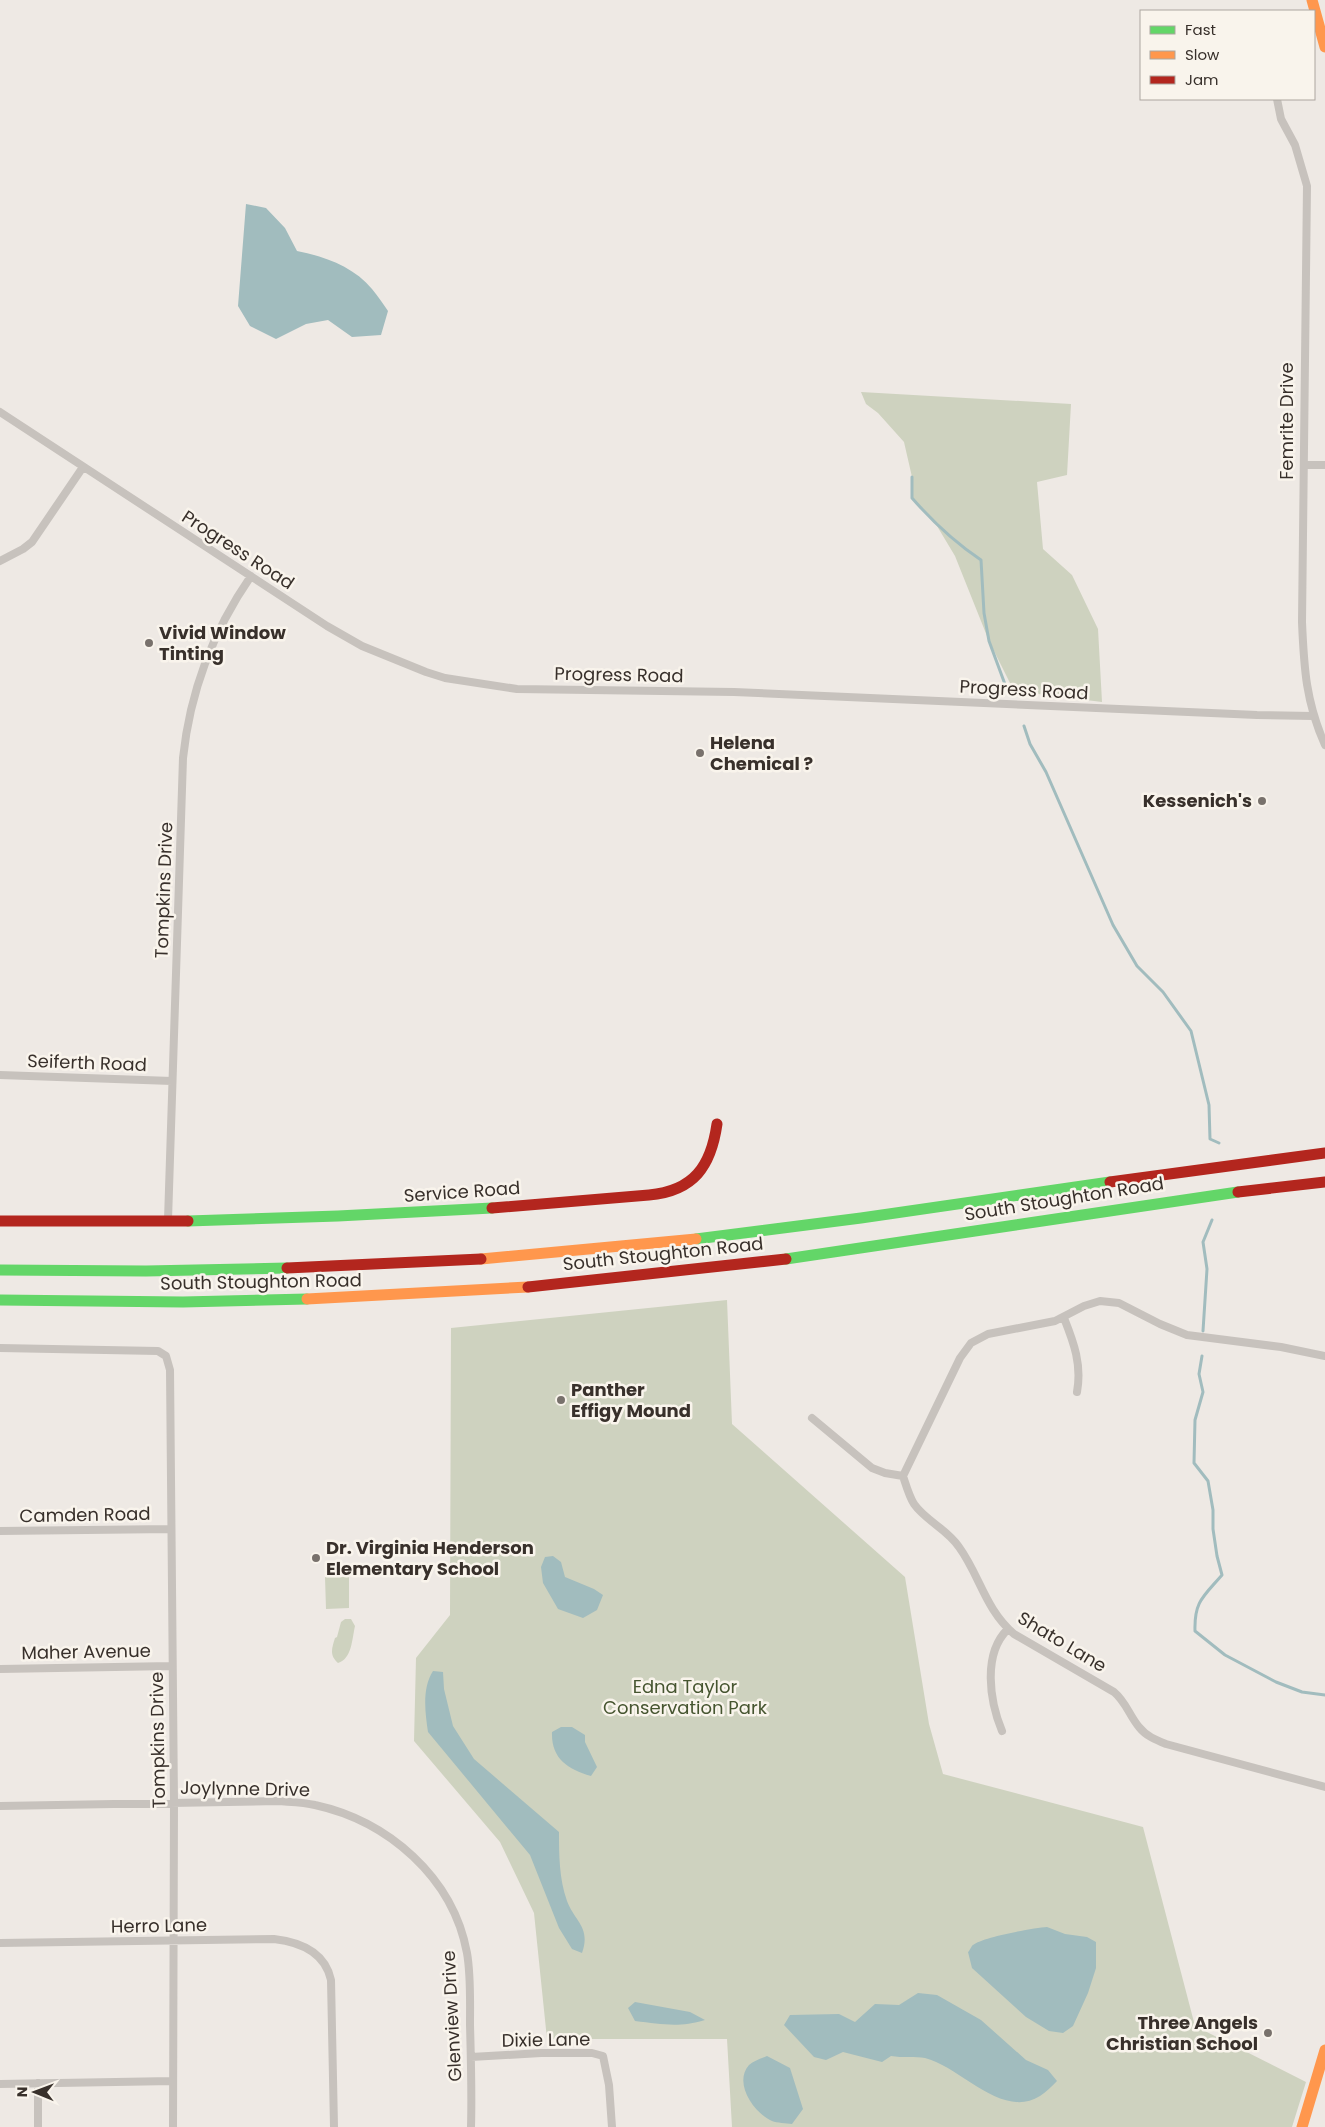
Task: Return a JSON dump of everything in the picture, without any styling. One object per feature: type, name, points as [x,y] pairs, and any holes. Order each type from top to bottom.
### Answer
[{"type":"main road","points":[[1316,26],[1325,46]]},
{"type":"main road","name":"Service Road","points":[[0,1221],[143,1222],[446,1212],[669,1192],[692,1180],[702,1172],[712,1152],[717,1124]]},
{"type":"main road","name":"South Stoughton Road","points":[[0,1270],[210,1271],[300,1269],[580,1251],[801,1226],[1182,1171],[1325,1154]]},
{"type":"main road","name":"South Stoughton Road","points":[[0,1300],[253,1301],[491,1290],[810,1256],[1197,1197],[1325,1182]]},
{"type":"main road","points":[[1302,2127],[1325,2050]]},
{"type":"street","name":"Femrite Drive","points":[[1277,100],[1281,119],[1295,145],[1307,186],[1302,622],[1306,688],[1313,716],[1325,745]]},
{"type":"street","name":"Progress Road","points":[[0,412],[327,626],[362,646],[389,658],[445,678],[502,687],[566,690],[734,692],[1247,715],[1313,716]]},
{"type":"street","points":[[1304,465],[1325,465]]},
{"type":"street","points":[[0,561],[32,542],[83,467]]},
{"type":"street","name":"Tompkins Drive","points":[[168,1220],[183,758],[186,727],[203,667],[216,636],[231,606],[251,576]]},
{"type":"street","name":"Seiferth Road","points":[[0,1075],[172,1081]]},
{"type":"street","points":[[812,1418],[872,1468],[885,1473],[903,1476],[960,1358],[977,1339],[1001,1331],[1055,1321],[1092,1302],[1110,1301],[1138,1311],[1160,1324],[1187,1335],[1281,1347],[1325,1356]]},
{"type":"street","points":[[1064,1318],[1078,1358],[1079,1376],[1077,1392]]},
{"type":"street","name":"Tompkins Drive","points":[[0,1348],[158,1351],[164,1354],[170,1370],[174,1802],[174,2127]]},
{"type":"street","name":"Shato Lane","points":[[903,1476],[914,1505],[946,1532],[960,1547],[999,1620],[1008,1629],[1114,1692],[1127,1705],[1139,1727],[1156,1740],[1325,1787]]},
{"type":"street","name":"Camden Road","points":[[0,1531],[171,1529]]},
{"type":"street","points":[[1002,1731],[994,1708],[992,1657],[996,1645],[1008,1629]]},
{"type":"street","name":"Maher Avenue","points":[[0,1669],[172,1666]]},
{"type":"street","name":"Joylynne Drive","points":[[0,1806],[278,1801],[315,1805],[350,1817],[392,1838]]},
{"type":"street","name":"Glenview Drive","points":[[392,1838],[431,1875],[457,1919],[467,1953],[470,1989],[471,2127]]},
{"type":"street","name":"Herro Lane","points":[[0,1943],[274,1939],[301,1945],[316,1954],[329,1970],[331,1980],[334,2127]]},
{"type":"street","name":"Dixie Lane","points":[[471,2056],[541,2053],[600,2054],[605,2060],[612,2127]]},
{"type":"street","points":[[0,2084],[173,2081]]},
{"type":"street","points":[[38,2083],[38,2127]]},
{"type":"green space","points":[[861,392],[1071,404],[1067,475],[1037,482],[1043,549],[1072,575],[1098,629],[1102,702],[1014,691],[989,641],[955,556],[937,526],[912,498],[912,477],[904,442],[878,413],[866,404]]},
{"type":"green space","name":"Edna Taylor Conservation Park","points":[[727,1300],[732,1424],[905,1577],[929,1724],[943,1774],[1143,1827],[1195,2026],[1306,2082],[1292,2127],[732,2127],[727,2039],[547,2039],[534,1913],[500,1842],[414,1741],[416,1658],[450,1615],[451,1328]]},
{"type":"green space","points":[[325,1577],[349,1577],[349,1608],[326,1609]]},
{"type":"green space","points":[[345,1619],[351,1619],[355,1626],[349,1653],[343,1661],[338,1663],[333,1657],[332,1648],[341,1622]]},
{"type":"water","points":[[246,204],[266,208],[285,228],[297,251],[328,259],[365,281],[388,311],[381,335],[352,337],[328,320],[306,324],[276,339],[250,326],[238,306]]},
{"type":"water","points":[[553,1556],[561,1562],[565,1577],[594,1589],[603,1595],[597,1610],[583,1618],[558,1609],[543,1583],[541,1567],[545,1557]]},
{"type":"water","points":[[433,1671],[443,1672],[444,1689],[453,1726],[474,1759],[559,1832],[562,1884],[570,1908],[581,1925],[585,1937],[582,1953],[572,1949],[559,1928],[530,1855],[428,1732],[425,1708],[426,1692]]},
{"type":"water","points":[[561,1727],[572,1727],[585,1735],[585,1742],[597,1767],[591,1776],[568,1766],[558,1756],[552,1741],[552,1732]]},
{"type":"water","points":[[1047,1927],[1065,1934],[1087,1937],[1096,1942],[1096,1968],[1088,1993],[1073,2026],[1063,2033],[1049,2031],[1026,2017],[972,1968],[968,1952],[973,1945],[987,1939]]},
{"type":"water","points":[[918,1993],[937,1995],[981,2020],[1026,2060],[1048,2070],[1057,2081],[1040,2096],[1026,2102],[1011,2101],[996,2097],[939,2063],[925,2058],[891,2056],[882,2062],[843,2052],[826,2060],[814,2057],[784,2025],[790,2015],[839,2014],[855,2022],[875,2004],[899,2005]]},
{"type":"water","points":[[635,2002],[690,2012],[705,2020],[678,2025],[635,2021],[628,2008]]},
{"type":"water","points":[[767,2056],[790,2068],[803,2109],[792,2124],[774,2122],[765,2117],[753,2105],[744,2089],[743,2080],[749,2065]]},
{"type":"waterway","points":[[912,477],[912,498],[944,531],[981,560],[984,613],[989,641],[1006,687]]},
{"type":"waterway","points":[[1024,726],[1030,744],[1046,772],[1113,925],[1137,966],[1163,992],[1191,1031],[1209,1105],[1210,1139],[1219,1143]]},
{"type":"waterway","points":[[1203,1331],[1207,1269],[1203,1242],[1212,1220]]},
{"type":"waterway","points":[[1202,1356],[1199,1374],[1203,1392],[1195,1420],[1194,1463],[1208,1481],[1213,1510],[1213,1529],[1217,1556],[1222,1575],[1205,1594],[1198,1606],[1195,1631],[1225,1655],[1276,1682],[1302,1692],[1325,1695]]},
{"type":"traffic: fast","points":[[696,1239],[861,1218],[1110,1182]]},
{"type":"traffic: fast","points":[[786,1259],[1238,1192]]},
{"type":"traffic: fast","points":[[188,1221],[492,1208]]},
{"type":"traffic: fast","points":[[0,1270],[146,1271],[287,1268]]},
{"type":"traffic: fast","points":[[0,1300],[183,1302],[307,1299]]},
{"type":"traffic: slow","points":[[1312,0],[1315,10]]},
{"type":"traffic: slow","points":[[1315,11],[1325,47]]},
{"type":"traffic: slow","points":[[481,1259],[696,1239]]},
{"type":"traffic: slow","points":[[307,1299],[528,1287]]},
{"type":"traffic: slow","points":[[1302,2127],[1325,2050]]},
{"type":"traffic: jam","points":[[492,1208],[665,1193],[689,1182],[698,1174],[710,1152],[717,1124]]},
{"type":"traffic: jam","points":[[1110,1182],[1325,1153]]},
{"type":"traffic: jam","points":[[1238,1192],[1325,1182]]},
{"type":"traffic: jam","points":[[0,1221],[188,1221]]},
{"type":"traffic: jam","points":[[287,1268],[481,1259]]},
{"type":"traffic: jam","points":[[528,1287],[786,1259]]},
{"type":"place","name":"Vivid Window Tinting","points":[[149,643]]},
{"type":"place","name":"Helena Chemical ?","points":[[700,753]]},
{"type":"place","name":"Kessenich's","points":[[1262,801]]},
{"type":"place","name":"Panther Effigy Mound","points":[[561,1400]]},
{"type":"place","name":"Dr. Virginia Henderson Elementary School","points":[[316,1558]]},
{"type":"place","name":"Three Angels Christian School","points":[[1268,2033]]}]
